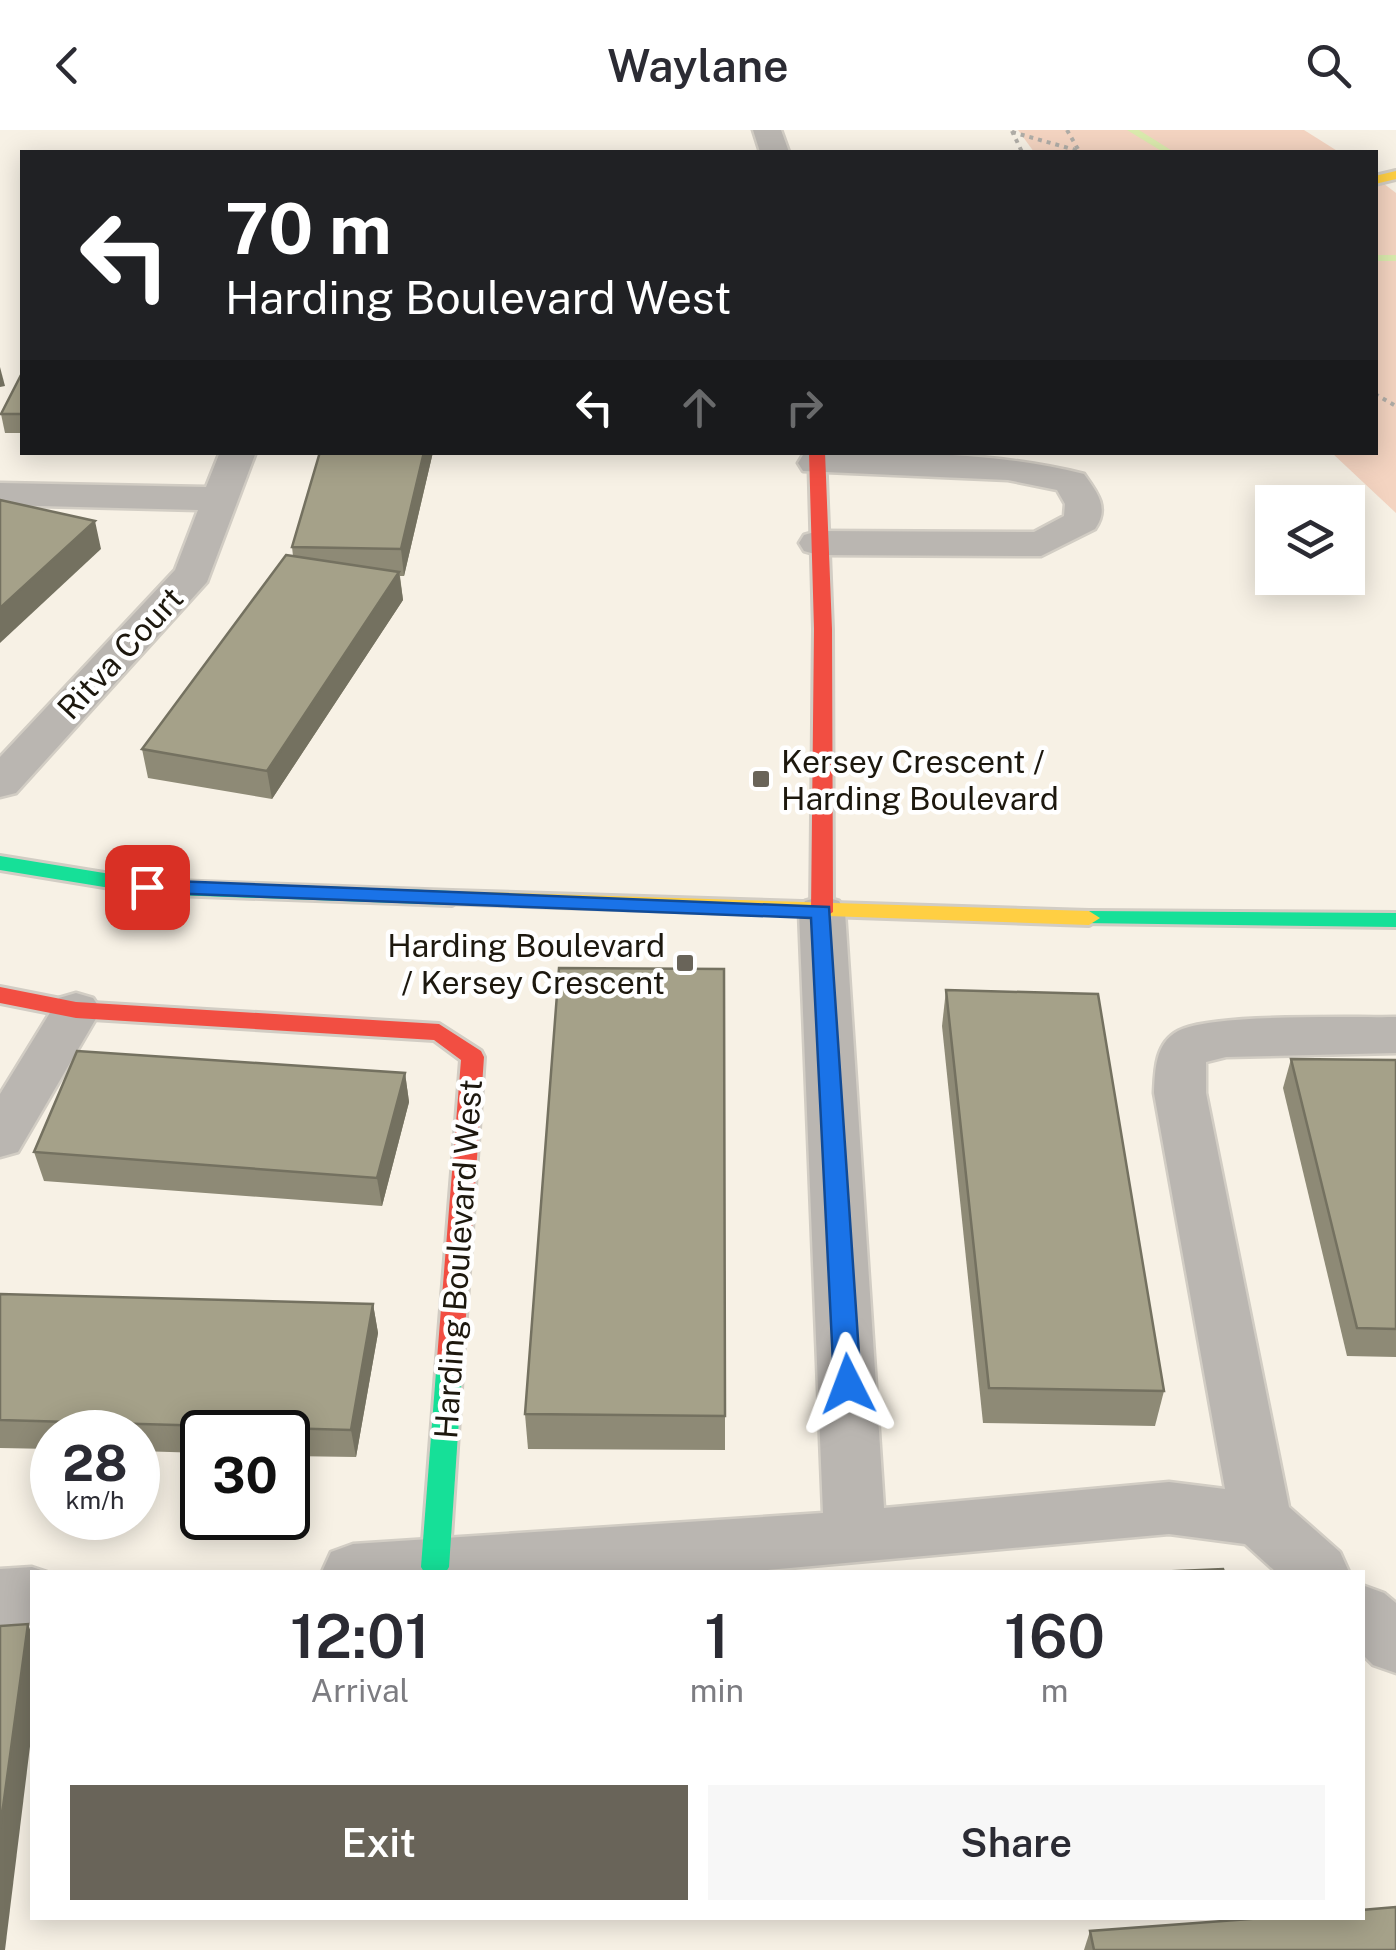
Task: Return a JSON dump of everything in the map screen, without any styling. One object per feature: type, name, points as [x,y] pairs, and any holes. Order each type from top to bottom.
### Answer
[{"type":"street","name":"Ritva Court","points":[[0,784],[193,574],[237,455]]},
{"type":"street","points":[[818,543],[1041,544],[1082,521],[1084,504],[1071,482],[1008,469],[816,458],[818,543],[822,629],[822,912],[856,1538]]},
{"type":"street","points":[[0,494],[221,499]]},
{"type":"street","points":[[0,863],[147,887],[822,912],[1138,920],[1396,920]]},
{"type":"street","name":"Harding Boulevard West","points":[[0,995],[76,1010],[439,1032],[473,1057],[435,1567]]},
{"type":"street","points":[[0,1138],[76,1010]]},
{"type":"street","points":[[1261,1520],[1180,1093],[1181,1058],[1192,1044],[1226,1039],[1396,1034]]},
{"type":"street","points":[[386,1570],[856,1538],[1169,1508],[1261,1520],[1316,1570]]},
{"type":"street","points":[[0,1597],[30,1594]]},
{"type":"street","points":[[1365,1616],[1396,1644]]},
{"type":"path","points":[[1012,131],[1074,150]]},
{"type":"shaded area","points":[[1018,130],[1304,130],[1336,150],[1033,150]]},
{"type":"shaded area","points":[[1378,179],[1396,193],[1396,513],[1334,455],[1378,455]]},
{"type":"building","points":[[20,377],[20,414],[1,414]]},
{"type":"building","points":[[319,455],[423,455],[401,549],[292,547]]},
{"type":"building","points":[[0,500],[95,521],[0,608]]},
{"type":"building","points":[[286,555],[399,572],[267,771],[142,749]]},
{"type":"building","points":[[559,968],[724,969],[725,1416],[525,1414]]},
{"type":"building","points":[[946,990],[1098,994],[1164,1391],[989,1388]]},
{"type":"building","points":[[77,1051],[405,1073],[377,1178],[34,1152]]},
{"type":"building","points":[[1291,1059],[1396,1060],[1396,1329],[1357,1328]]},
{"type":"building","points":[[0,1294],[373,1304],[351,1430],[310,1429],[310,1410],[180,1410],[180,1425],[160,1425],[160,1410],[30,1410],[30,1421],[0,1420]]},
{"type":"building","points":[[28,1624],[0,1829],[0,1626]]},
{"type":"building","points":[[1396,1907],[1396,1950],[1094,1950],[1090,1931],[1236,1920],[1365,1920],[1365,1910]]},
{"type":"waterway","points":[[1132,130],[1166,150]]},
{"type":"waterway","points":[[1378,258],[1396,258]]},
{"type":"traffic: fast","points":[[0,863],[147,887],[452,898]]},
{"type":"traffic: fast","points":[[1089,918],[1396,920]]},
{"type":"traffic: fast","points":[[435,1567],[450,1359]]},
{"type":"traffic: slow","points":[[1378,179],[1396,175]]},
{"type":"traffic: slow","points":[[452,898],[1089,918]]},
{"type":"traffic: jam","points":[[817,455],[823,629],[822,912]]},
{"type":"traffic: jam","points":[[0,995],[76,1010],[439,1032],[473,1057],[450,1359]]},
{"type":"place","name":"Kersey Crescent / Harding Boulevard","points":[[761,779]]},
{"type":"place","name":"Harding Boulevard / Kersey Crescent","points":[[685,963]]},
{"type":"route","points":[[147,887],[822,912],[848,1384]]}]
